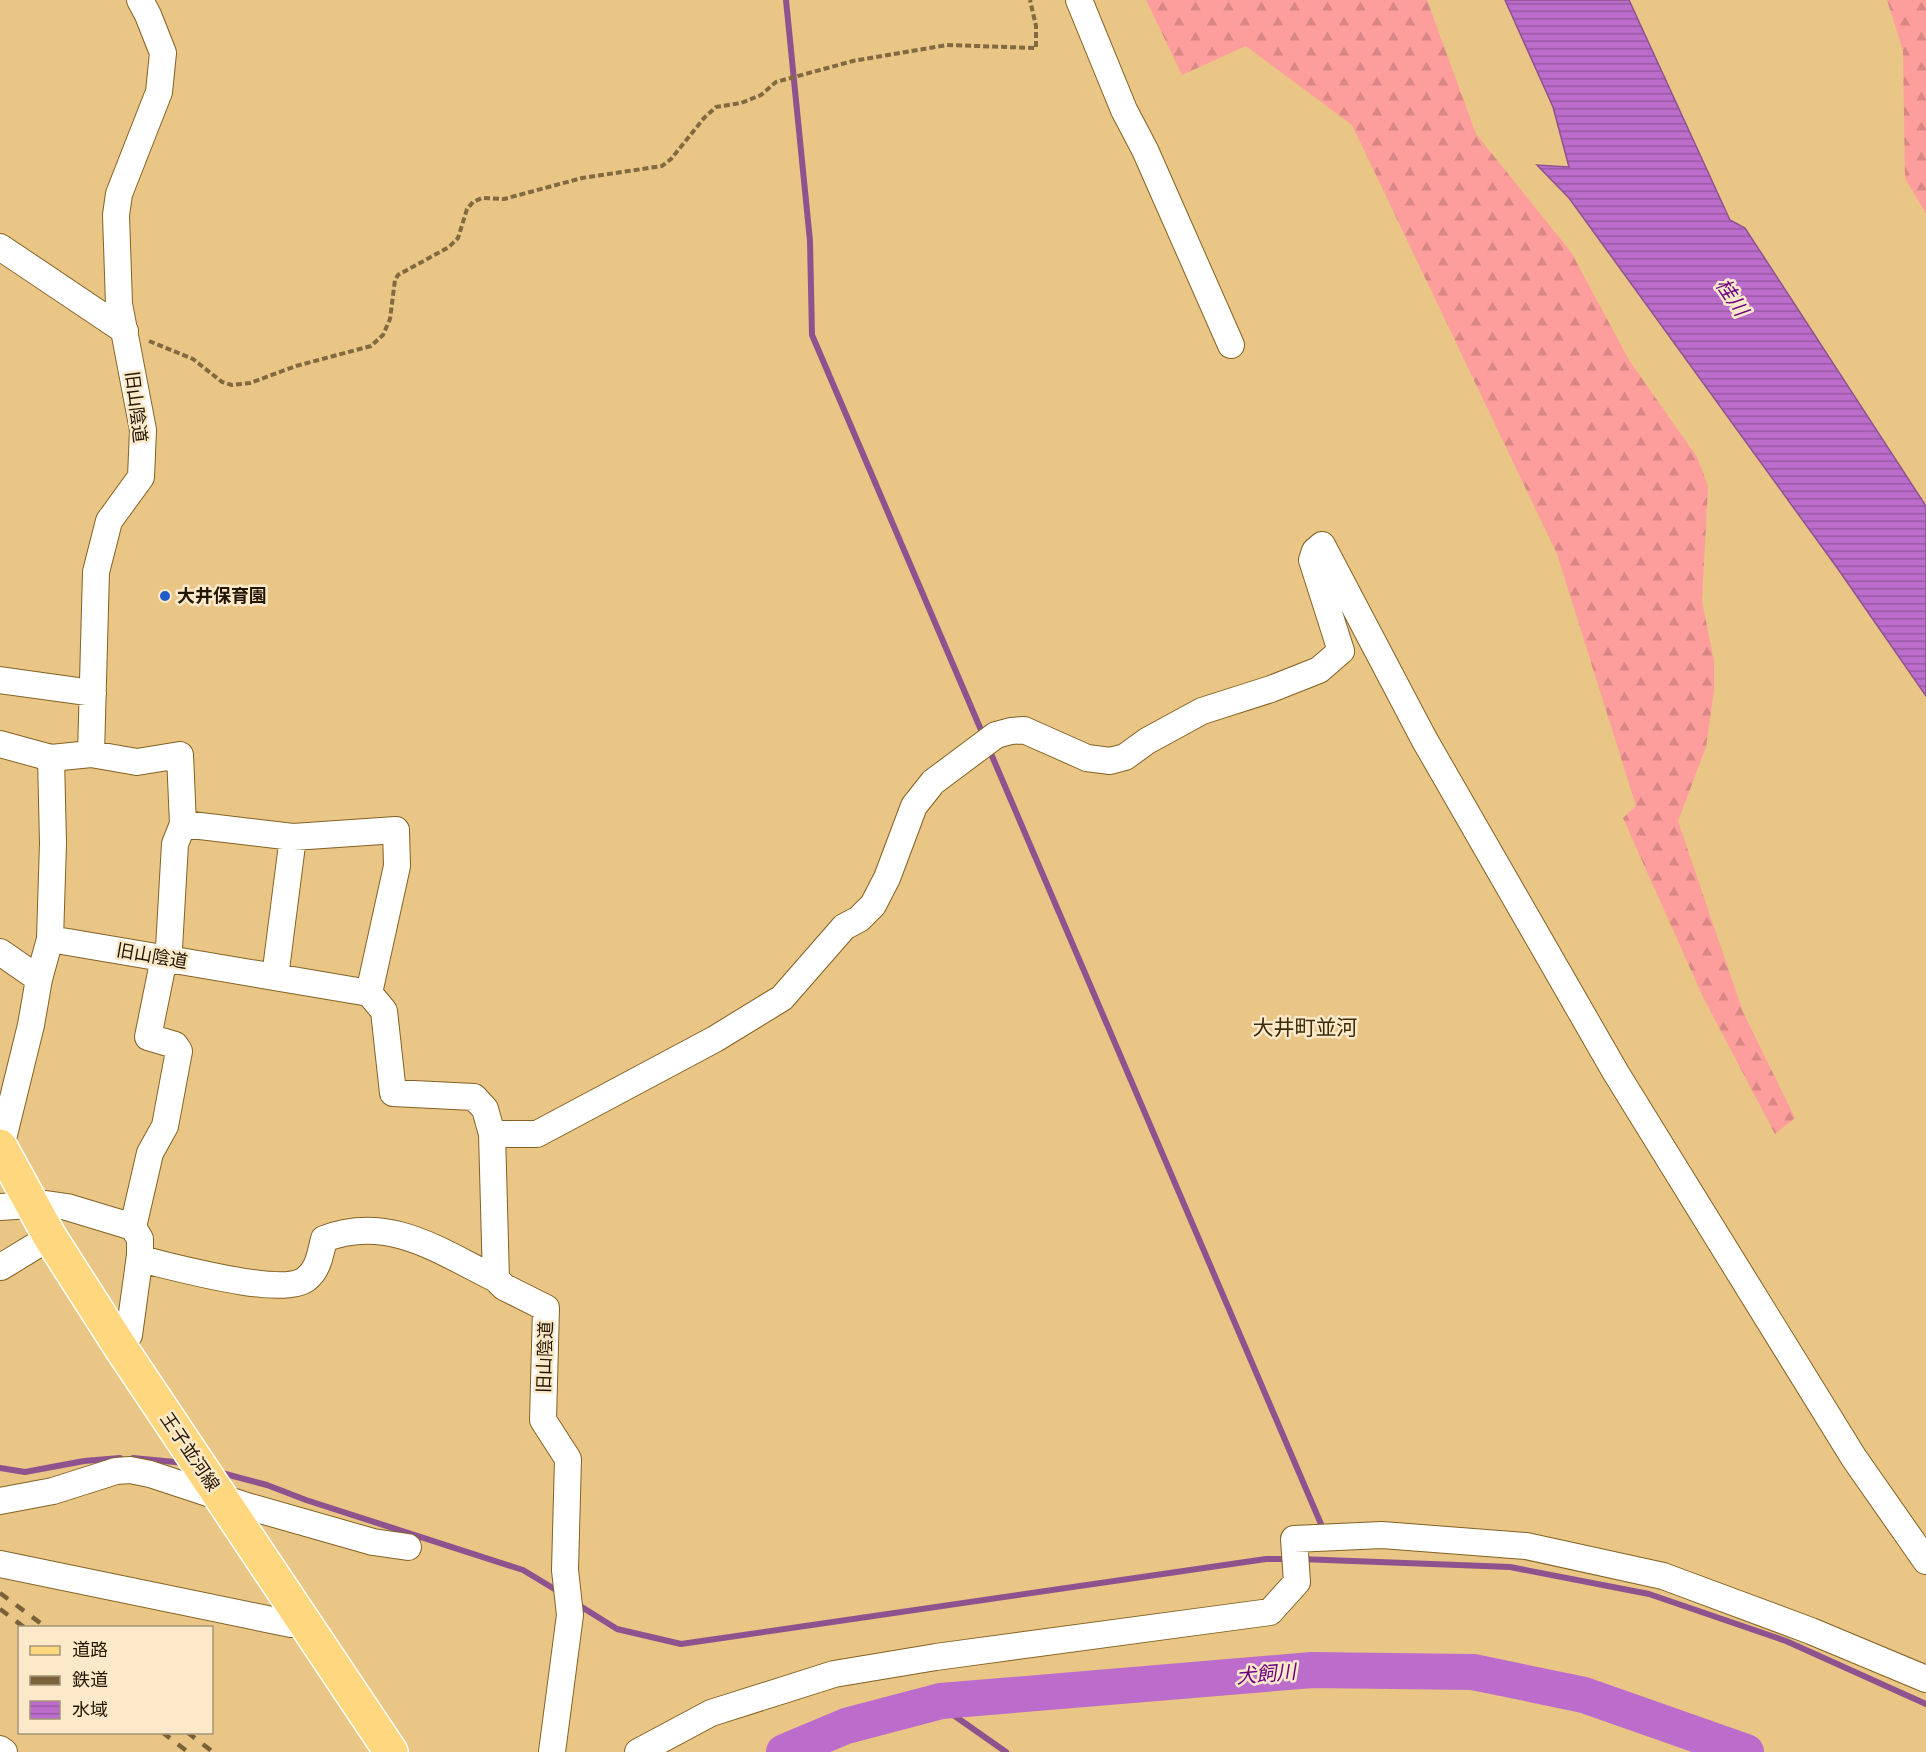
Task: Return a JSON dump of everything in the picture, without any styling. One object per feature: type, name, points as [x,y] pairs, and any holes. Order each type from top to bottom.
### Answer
[{"type":"main road","name":"王子並河線","points":[[0,1146],[50,1238],[391,1752]]},
{"type":"street","name":"旧山陰道","points":[[91,754],[96,572],[109,521],[141,477],[143,430],[119,304],[116,221],[117,202],[159,92],[163,53],[140,0]]},
{"type":"street","points":[[1079,0],[1124,110],[1145,150],[1231,345]]},
{"type":"street","points":[[0,247],[125,331]]},
{"type":"street","points":[[492,1134],[537,1134],[715,1039],[782,998],[844,927],[859,919],[873,905],[887,878],[914,806],[933,782],[996,735],[1024,730],[1087,758],[1110,761],[1125,757],[1147,741],[1202,711],[1319,670],[1341,651],[1312,560],[1315,551],[1322,545],[1424,739],[1616,1073],[1854,1458],[1926,1561]]},
{"type":"street","points":[[0,680],[93,693]]},
{"type":"street","points":[[0,744],[51,758],[91,754],[137,762],[180,755],[183,824],[174,844],[169,948],[164,958],[148,1037],[175,1045],[179,1051],[165,1126],[150,1153],[133,1227]]},
{"type":"street","points":[[0,1146],[50,939],[53,843],[51,758]]},
{"type":"street","points":[[140,1259],[255,1285],[283,1285],[305,1281],[317,1268],[324,1239],[344,1231],[379,1230],[407,1236],[496,1279],[492,1134],[485,1109],[474,1097],[393,1093],[384,1011],[369,993],[397,866],[396,830],[294,837],[183,824]]},
{"type":"street","points":[[275,977],[294,837]]},
{"type":"street","name":"旧山陰道","points":[[50,939],[369,993]]},
{"type":"street","points":[[0,952],[39,979]]},
{"type":"street","points":[[0,1207],[46,1204],[67,1207],[133,1227],[140,1239],[140,1259],[129,1335],[121,1347]]},
{"type":"street","points":[[1,1267],[50,1238]]},
{"type":"street","name":"旧山陰道","points":[[496,1279],[504,1287],[546,1308],[543,1420],[568,1459],[565,1570],[570,1615],[552,1752]]},
{"type":"street","points":[[0,1501],[53,1491],[116,1471],[130,1470],[218,1493],[373,1542],[408,1547]]},
{"type":"street","points":[[638,1752],[711,1713],[834,1674],[948,1655],[1270,1612],[1297,1582],[1294,1539],[1382,1535],[1526,1546],[1663,1576],[1810,1630],[1926,1679]]},
{"type":"street","points":[[0,1564],[291,1624],[304,1622]]},
{"type":"street","points":[[0,1749],[4,1752]]},
{"type":"path","points":[[125,331],[193,359],[222,382],[232,385],[265,379],[296,366],[371,346],[383,335],[390,320],[395,280],[398,275],[449,246],[458,238],[467,209],[473,202],[482,198],[504,199],[582,178],[662,166],[716,107],[741,103],[761,94],[776,82],[853,61],[947,45],[1036,48],[1036,26],[1030,0]]},
{"type":"green space","points":[[1146,0],[1427,0],[1476,134],[1571,252],[1629,360],[1697,457],[1708,486],[1702,601],[1714,661],[1714,690],[1706,747],[1678,821],[1743,1012],[1795,1118],[1775,1134],[1702,995],[1623,818],[1636,806],[1557,554],[1352,125],[1246,46],[1182,75]]},
{"type":"green space","points":[[1887,0],[1926,0],[1926,214],[1905,178],[1903,51]]},
{"type":"water","name":"桂川","points":[[1505,0],[1629,0],[1730,220],[1745,228],[1926,506],[1926,696],[1838,569],[1569,198],[1537,165],[1569,167],[1553,107]]},
{"type":"waterway","points":[[786,0],[810,241],[812,335],[984,737]]},
{"type":"waterway","points":[[989,749],[1324,1531]]},
{"type":"waterway","points":[[0,1468],[25,1472],[84,1461],[120,1458]]},
{"type":"waterway","points":[[133,1458],[185,1463]]},
{"type":"waterway","points":[[218,1472],[267,1485],[306,1500],[523,1570],[561,1593]]},
{"type":"waterway","points":[[577,1604],[617,1629],[681,1644],[1266,1559],[1290,1559]]},
{"type":"waterway","points":[[1300,1559],[1510,1567],[1649,1594],[1786,1641],[1926,1704]]},
{"type":"waterway","name":"犬飼川","points":[[784,1752],[846,1726],[941,1701],[1312,1670],[1473,1672],[1584,1695],[1746,1752]]},
{"type":"waterway","points":[[941,1701],[949,1712],[1006,1752]]},
{"type":"railway","points":[[0,1593],[44,1626]]},
{"type":"railway","points":[[0,1609],[22,1626]]},
{"type":"railway","points":[[165,1734],[188,1752]]},
{"type":"railway","points":[[190,1734],[213,1752]]},
{"type":"place","name":"大井保育園","points":[[165,596]]},
{"type":"district","name":"大井町並河","points":[[1305,1028]]}]
